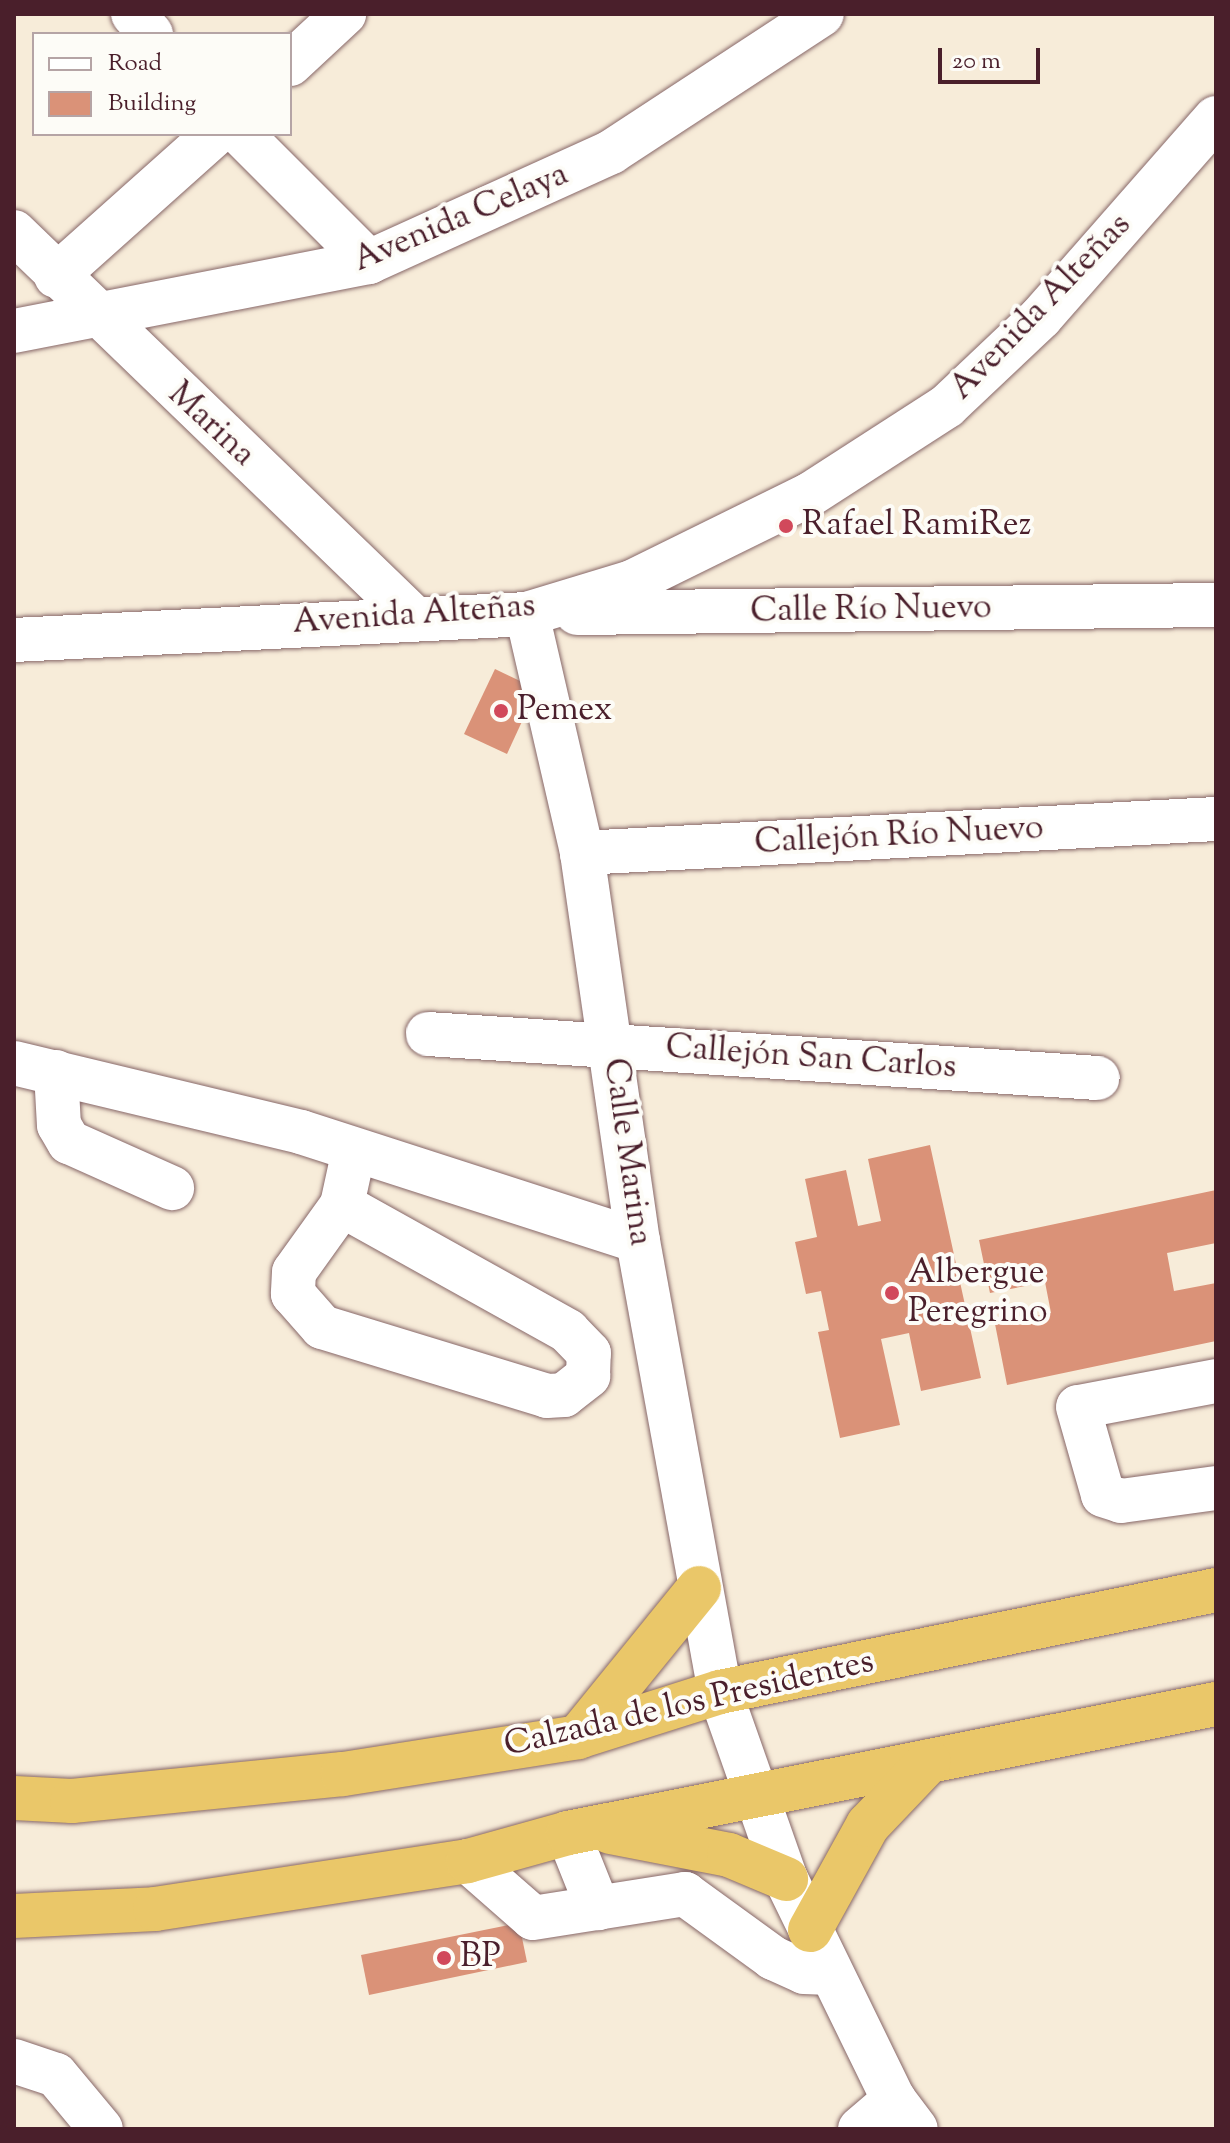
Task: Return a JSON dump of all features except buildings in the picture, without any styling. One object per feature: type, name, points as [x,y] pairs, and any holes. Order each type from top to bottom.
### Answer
[{"type":"highway","points":[[578,1737],[699,1588]]},
{"type":"highway","name":"Calzada de los Presidentes","points":[[14,1798],[72,1801],[343,1774],[578,1737],[720,1692],[1216,1590]]},
{"type":"highway","points":[[14,1916],[155,1909],[468,1861],[754,1795],[1216,1704]]},
{"type":"highway","points":[[810,1930],[868,1825],[929,1761]]},
{"type":"highway","points":[[586,1832],[729,1855],[786,1879]]},
{"type":"street","points":[[133,14],[149,32]]},
{"type":"street","points":[[292,62],[344,14]]},
{"type":"street","name":"Avenida Celaya","points":[[14,331],[100,319],[369,262],[611,152],[822,14]]},
{"type":"street","name":"Avenida Alteñas","points":[[14,640],[411,615],[527,614],[632,582],[809,495],[947,406],[1041,317],[1216,118]]},
{"type":"street","points":[[56,276],[213,136]]},
{"type":"street","points":[[243,136],[369,262]]},
{"type":"street","name":"Marina","points":[[14,232],[100,319],[411,615]]},
{"type":"street","name":"Calle Río Nuevo","points":[[527,614],[1216,605]]},
{"type":"street","name":"Calle Marina","points":[[527,614],[582,853],[612,1044],[638,1241],[720,1692],[786,1879],[830,1973],[905,2115]]},
{"type":"street","name":"Callejón Río Nuevo","points":[[582,853],[1216,819]]},
{"type":"street","name":"Callejón San Carlos","points":[[428,1034],[479,1043],[612,1044],[1098,1078]]},
{"type":"street","points":[[14,1063],[354,1150],[638,1241]]},
{"type":"street","points":[[56,1072],[59,1125],[69,1142],[172,1188]]},
{"type":"street","points":[[342,1205],[568,1331],[589,1353],[588,1376],[564,1395],[547,1396],[322,1327],[293,1294],[294,1272],[342,1205],[354,1150]]},
{"type":"street","points":[[1216,1381],[1078,1407],[1103,1495],[1121,1501],[1216,1488]]},
{"type":"street","points":[[586,1832],[598,1908]]},
{"type":"street","points":[[468,1861],[533,1918],[685,1894],[773,1958],[804,1972],[830,1973]]},
{"type":"street","points":[[18,2061],[56,2075],[101,2129]]},
{"type":"street","points":[[860,2129],[905,2115]]},
{"type":"place","name":"Rafael RamiRez","points":[[786,526]]},
{"type":"place","name":"Pemex","points":[[501,711]]},
{"type":"place","name":"Albergue Peregrino","points":[[892,1293]]},
{"type":"place","name":"BP","points":[[444,1958]]}]
